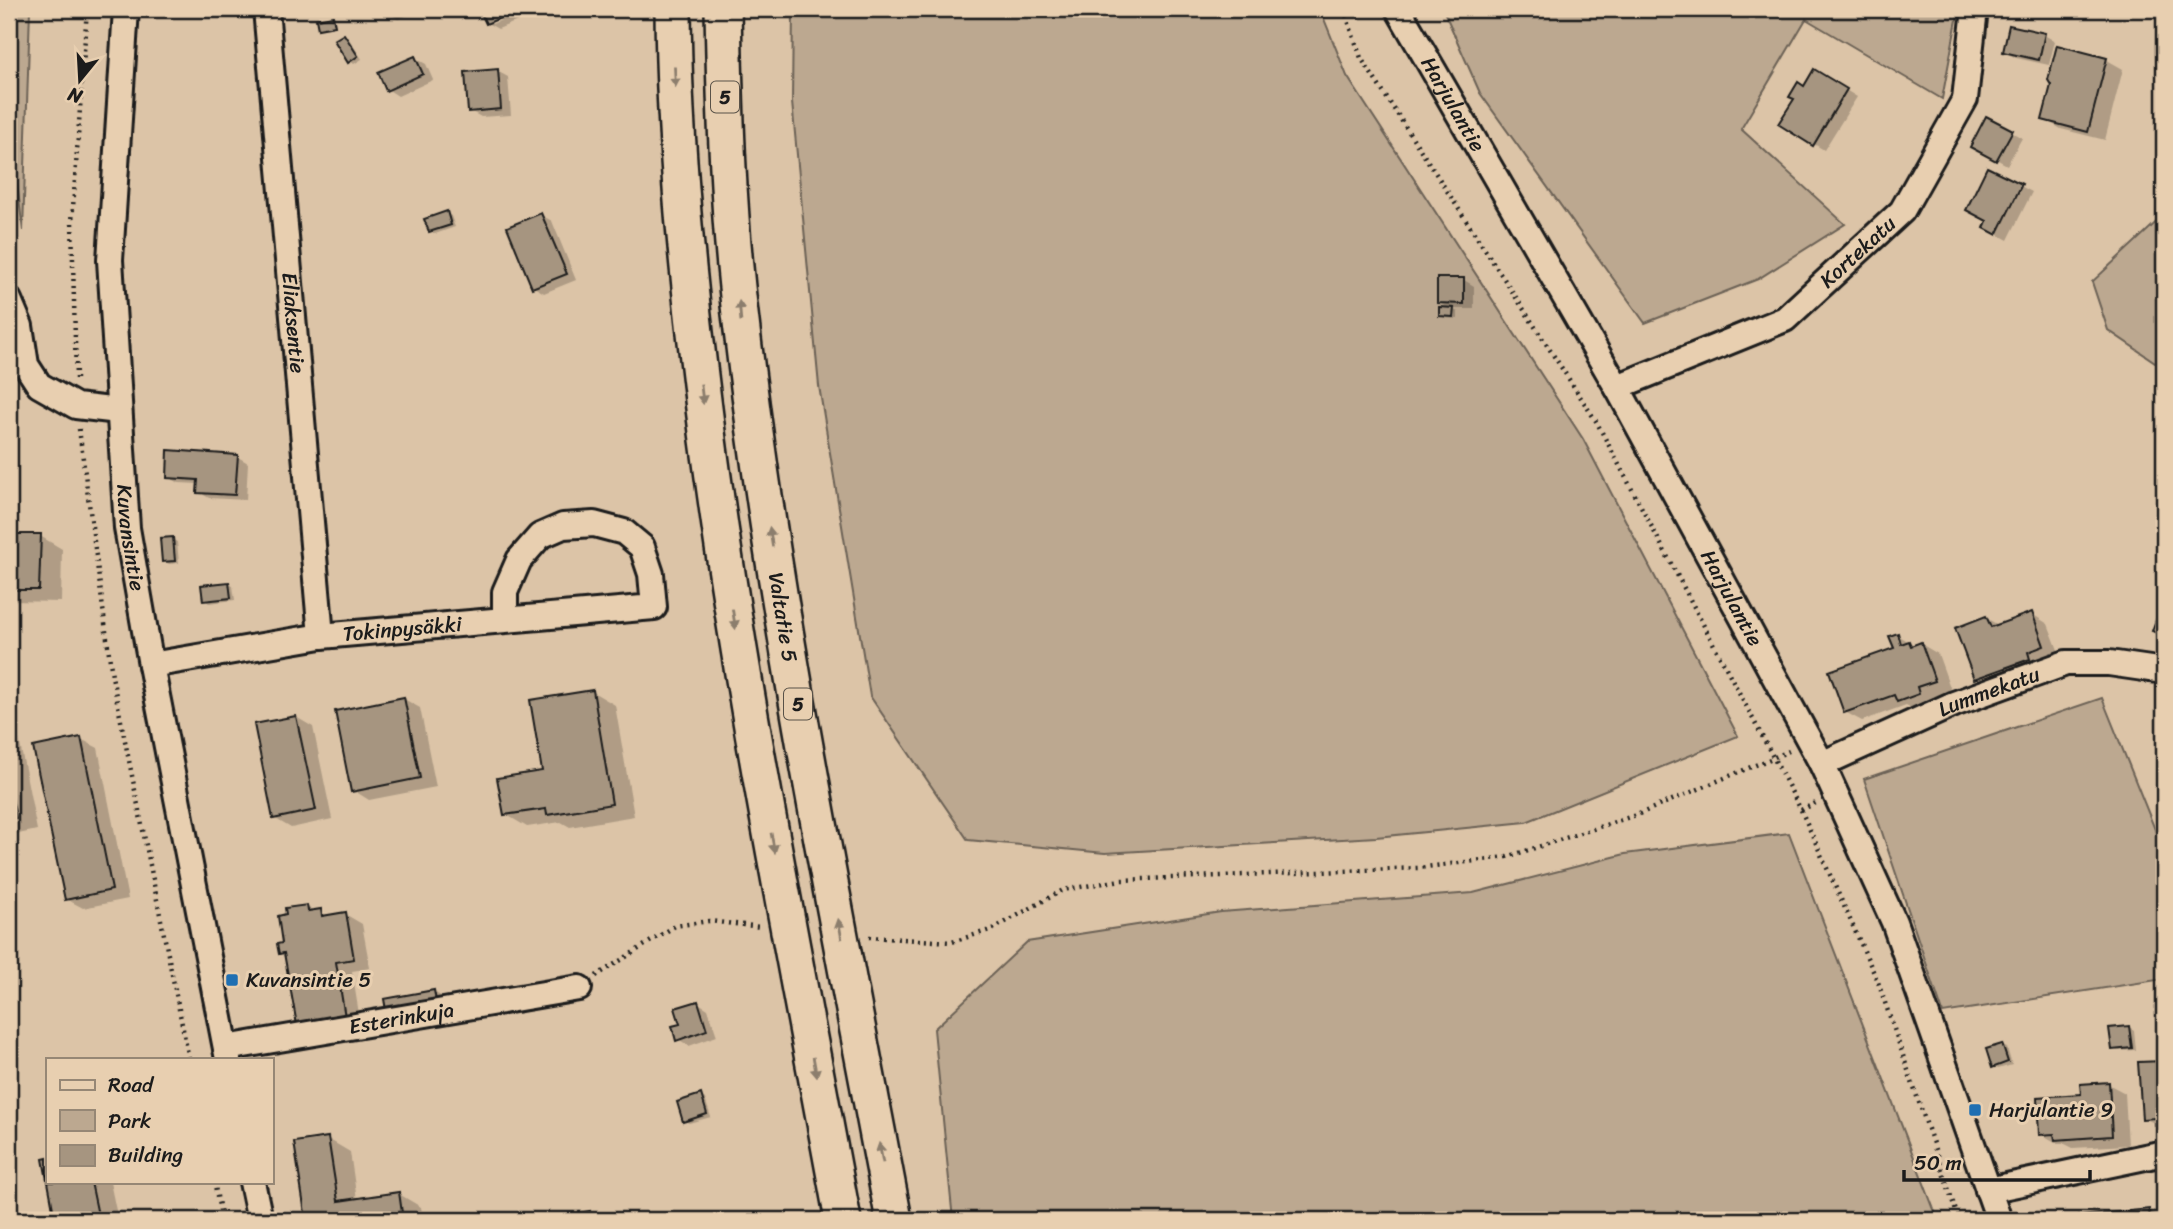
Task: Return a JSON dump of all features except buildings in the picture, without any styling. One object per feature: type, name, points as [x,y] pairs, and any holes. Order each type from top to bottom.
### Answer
[{"type":"highway","points":[[673,9],[681,199],[693,326],[720,536],[752,732],[843,1220]]},
{"type":"highway","name":"Valtatie 5","points":[[723,9],[728,184],[740,321],[763,489],[787,643],[894,1220]]},
{"type":"street","name":"Kuvansintie","points":[[126,9],[110,260],[127,528],[227,1053]]},
{"type":"street","name":"Eliaksentie","points":[[266,9],[321,636]]},
{"type":"street","name":"Harjulantie","points":[[1398,9],[1617,387],[1822,764],[1894,922],[1999,1220]]},
{"type":"street","name":"Kortekatu","points":[[1617,387],[1785,319],[1902,211],[1965,99],[1975,9]]},
{"type":"street","points":[[9,300],[20,326],[26,365],[39,385],[76,406],[119,411]]},
{"type":"street","name":"Tokinpysäkki","points":[[151,665],[321,636],[505,620],[654,607],[651,574],[642,547],[624,532],[594,524],[563,526],[540,536],[520,560],[505,592],[505,620]]},
{"type":"street","name":"Lummekatu","points":[[1822,764],[1954,704],[2066,663],[2109,663],[2164,671]]},
{"type":"street","name":"Esterinkuja","points":[[227,1053],[579,988]]},
{"type":"street","points":[[1988,1190],[2164,1153]]},
{"type":"street","points":[[252,1184],[260,1220]]},
{"type":"path","points":[[1344,9],[1361,58],[1596,422],[1801,810],[1878,982],[1959,1220]]},
{"type":"path","points":[[861,936],[952,942],[993,929],[1063,890],[1121,880],[1418,868],[1507,857],[1639,814],[1773,760],[1808,741]]},
{"type":"path","points":[[579,988],[674,926],[709,921],[769,928]]},
{"type":"path","points":[[214,1184],[222,1220]]},
{"type":"green space","points":[[9,9],[30,9],[23,231],[9,119]]},
{"type":"green space","points":[[793,9],[1320,9],[1347,76],[1583,439],[1738,736],[1526,822],[1376,837],[1105,853],[968,840],[870,696],[819,386],[792,102]]},
{"type":"green space","points":[[1443,9],[1959,9],[1942,99],[1806,19],[1741,129],[1845,224],[1758,279],[1645,323],[1480,93]]},
{"type":"green space","points":[[2164,215],[2164,368],[2108,330],[2092,282]]},
{"type":"green space","points":[[2102,698],[2164,852],[2164,979],[1943,1013],[1864,779]]},
{"type":"green space","points":[[1789,833],[1938,1220],[953,1220],[934,1029],[1027,942],[1221,912],[1473,893],[1625,854]]},
{"type":"place","name":"Kuvansintie 5","points":[[232,980]]},
{"type":"place","name":"Harjulantie 9","points":[[1975,1110]]}]
